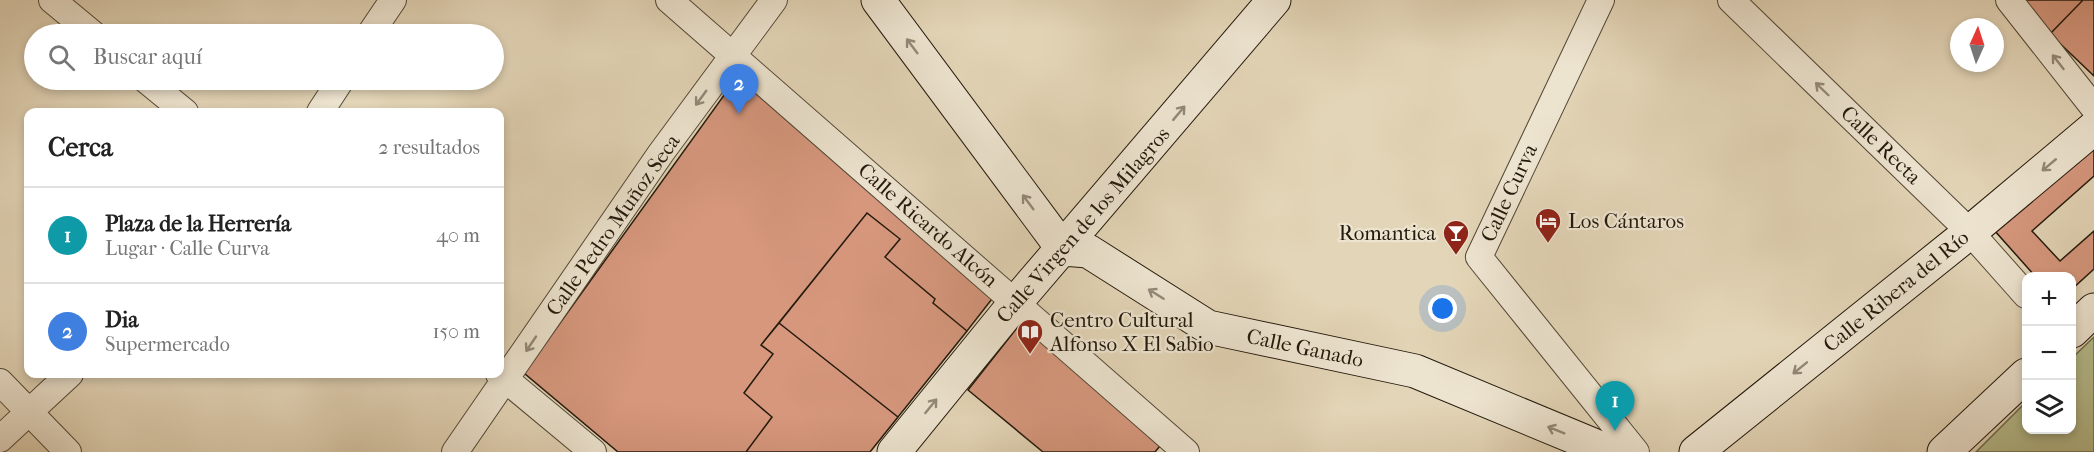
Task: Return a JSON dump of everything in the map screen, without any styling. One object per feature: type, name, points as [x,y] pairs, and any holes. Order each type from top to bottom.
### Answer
[{"type":"street","points":[[52,0],[81,24]]},
{"type":"street","points":[[377,24],[393,0]]},
{"type":"street","name":"Calle Ricardo Alcón","points":[[669,0],[1186,452]]},
{"type":"street","name":"Calle Pedro Muñoz Seca","points":[[504,376],[661,153],[774,0]]},
{"type":"street","points":[[878,0],[1063,249]]},
{"type":"street","name":"Calle Curva","points":[[1601,0],[1479,257],[1636,452]]},
{"type":"street","name":"Calle Recta","points":[[1731,0],[1970,232],[2022,290]]},
{"type":"street","points":[[2009,0],[2094,108]]},
{"type":"street","name":"Calle Virgen de los Milagros","points":[[894,452],[1265,3]]},
{"type":"street","points":[[158,90],[180,108]]},
{"type":"street","points":[[323,108],[334,90]]},
{"type":"street","name":"Calle Ribera del Río","points":[[1696,452],[1970,232],[2094,128]]},
{"type":"street","name":"Calle Ganado","points":[[1063,249],[1088,252],[1208,327],[1415,371],[1610,452]]},
{"type":"street","points":[[2076,327],[2094,310]]},
{"type":"street","points":[[0,439],[66,378]]},
{"type":"street","name":"Calle Pedro Muñoz Seca","points":[[455,452],[502,378]]},
{"type":"street","points":[[504,378],[593,452]]},
{"type":"street","points":[[1944,452],[2022,379]]},
{"type":"street","points":[[0,382],[68,452]]},
{"type":"green space","points":[[2094,337],[2094,452],[1976,452],[2022,406],[2022,434],[2076,434],[2076,354]]},
{"type":"building","points":[[2022,0],[2083,0],[2050,34]]},
{"type":"building","points":[[2083,0],[2094,0],[2094,76],[2050,34]]},
{"type":"building","points":[[740,73],[995,295],[967,331],[933,303],[935,299],[885,257],[900,239],[867,213],[761,345],[773,354],[744,393],[772,417],[746,452],[618,452],[524,373]]},
{"type":"building","points":[[2094,141],[2094,176],[2032,231],[2060,261],[2094,231],[2094,269],[2076,285],[2076,272],[2031,272],[1994,230]]},
{"type":"building","points":[[867,213],[900,239],[885,257],[935,299],[933,303],[967,331],[898,417],[779,323]]},
{"type":"building","name":"Centro Cultural Alfonso X El Sabio","points":[[1024,319],[1164,441],[1155,452],[1043,452],[968,390]]},
{"type":"building","points":[[779,323],[898,417],[870,452],[746,452],[772,417],[744,393],[773,354],[761,345]]},
{"type":"place","name":"Dia","points":[[739,114]]},
{"type":"place","name":"Los Cántaros","points":[[1548,244]]},
{"type":"place","name":"Romantica","points":[[1456,256]]},
{"type":"place","name":"Centro Cultural Alfonso X El Sabio","points":[[1030,355]]},
{"type":"place","name":"Plaza de la Herrería","points":[[1615,431]]}]
